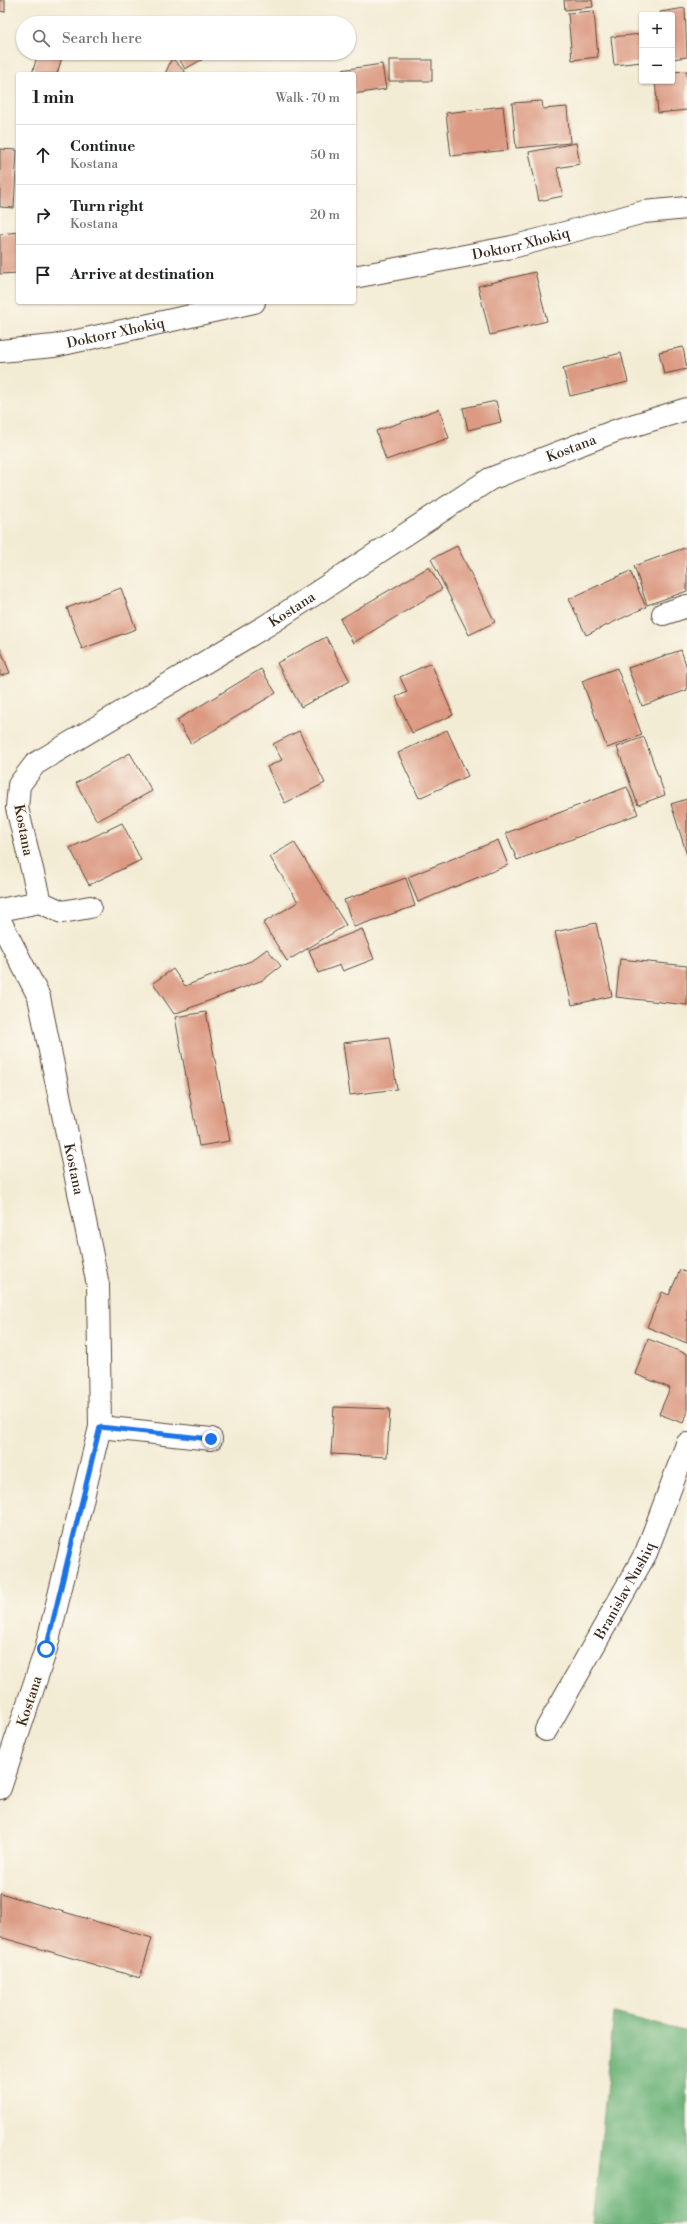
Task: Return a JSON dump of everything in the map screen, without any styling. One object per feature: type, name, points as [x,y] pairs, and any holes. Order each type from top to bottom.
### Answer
[{"type":"street","name":"Doktorr Xhokiq","points":[[356,277],[512,247],[644,212],[687,208]]},
{"type":"street","name":"Doktorr Xhokiq","points":[[0,351],[54,346],[245,304]]},
{"type":"street","name":"Kostana","points":[[40,902],[17,808],[19,785],[35,764],[269,624],[490,479],[615,431],[687,409]]},
{"type":"street","points":[[663,614],[687,606]]},
{"type":"street","points":[[0,910],[40,902],[62,912],[90,907]]},
{"type":"street","name":"Kostana","points":[[0,920],[39,997],[98,1285],[100,1427],[46,1649],[0,1788]]},
{"type":"street","points":[[100,1427],[211,1439]]},
{"type":"street","name":"Branislav Nushiq","points":[[546,1730],[646,1553],[687,1444]]},
{"type":"green space","points":[[614,2013],[687,2032],[687,2224],[593,2224]]},
{"type":"building","points":[[0,0],[5,0],[5,12],[0,11]]},
{"type":"building","points":[[564,0],[592,0],[593,7],[565,10]]},
{"type":"building","points":[[685,8],[687,57],[675,59],[675,12],[660,12]]},
{"type":"building","points":[[594,11],[598,57],[572,60],[568,13]]},
{"type":"building","points":[[639,34],[639,62],[614,65],[611,37]]},
{"type":"building","points":[[36,60],[61,60],[58,72],[33,72]]},
{"type":"building","points":[[171,60],[174,60],[185,72],[166,72]]},
{"type":"building","points":[[180,60],[201,60],[185,69]]},
{"type":"building","points":[[389,60],[432,60],[432,81],[389,81]]},
{"type":"building","points":[[382,64],[386,89],[356,94],[356,72],[342,72],[341,70]]},
{"type":"building","points":[[687,71],[687,110],[658,113],[655,84],[675,84],[675,72]]},
{"type":"building","points":[[542,101],[543,109],[567,107],[570,143],[516,148],[512,103]]},
{"type":"building","points":[[503,106],[508,150],[451,156],[446,113]]},
{"type":"building","points":[[576,143],[580,164],[557,168],[563,196],[539,201],[529,152]]},
{"type":"building","points":[[0,149],[16,150],[14,208],[0,207]]},
{"type":"building","points":[[16,232],[16,273],[0,274],[0,234]]},
{"type":"building","points":[[535,272],[547,321],[490,335],[478,286]]},
{"type":"building","points":[[683,347],[687,369],[664,374],[659,352]]},
{"type":"building","points":[[621,353],[628,382],[570,396],[563,368]]},
{"type":"building","points":[[496,401],[501,422],[468,430],[463,408]]},
{"type":"building","points":[[439,409],[449,438],[386,460],[376,431]]},
{"type":"building","points":[[457,546],[495,622],[469,635],[431,559]]},
{"type":"building","points":[[687,547],[687,591],[647,605],[634,566]]},
{"type":"building","points":[[429,567],[442,589],[353,643],[340,619]]},
{"type":"building","points":[[630,571],[646,607],[586,635],[569,599]]},
{"type":"building","points":[[121,588],[136,629],[82,649],[67,608]]},
{"type":"building","points":[[326,637],[350,681],[301,707],[277,663]]},
{"type":"building","points":[[0,648],[10,673],[0,676]]},
{"type":"building","points":[[681,650],[687,668],[687,690],[642,706],[628,668]]},
{"type":"building","points":[[431,663],[453,715],[412,733],[396,697],[407,692],[400,677]]},
{"type":"building","points":[[617,668],[642,735],[607,748],[582,681]]},
{"type":"building","points":[[261,669],[276,693],[191,744],[177,720]]},
{"type":"building","points":[[447,730],[468,776],[419,798],[398,753]]},
{"type":"building","points":[[299,731],[325,783],[285,803],[267,767],[282,760],[273,744]]},
{"type":"building","points":[[644,737],[665,795],[638,805],[617,747]]},
{"type":"building","points":[[130,753],[152,791],[97,821],[76,783]]},
{"type":"building","points":[[627,787],[638,814],[517,860],[506,833]]},
{"type":"building","points":[[687,799],[687,855],[671,804]]},
{"type":"building","points":[[122,823],[141,860],[89,885],[70,848]]},
{"type":"building","points":[[498,840],[508,865],[418,902],[408,877]]},
{"type":"building","points":[[294,842],[346,925],[287,961],[263,923],[298,902],[270,857]]},
{"type":"building","points":[[406,878],[415,906],[354,927],[344,900]]},
{"type":"building","points":[[596,923],[612,996],[572,1005],[555,932]]},
{"type":"building","points":[[362,929],[374,959],[343,971],[340,965],[318,973],[309,950]]},
{"type":"building","points":[[267,949],[281,966],[263,980],[174,1014],[153,983],[173,969],[185,986],[251,961]]},
{"type":"building","points":[[620,959],[687,966],[687,1005],[616,997]]},
{"type":"building","points":[[206,1012],[230,1141],[199,1146],[175,1017]]},
{"type":"building","points":[[389,1037],[397,1089],[350,1095],[343,1043]]},
{"type":"building","points":[[680,1270],[687,1273],[687,1343],[647,1327],[662,1292],[669,1295]]},
{"type":"building","points":[[648,1339],[687,1354],[687,1414],[683,1423],[659,1414],[670,1388],[635,1374]]},
{"type":"building","points":[[334,1407],[390,1409],[387,1457],[331,1454]]},
{"type":"building","points":[[0,1893],[152,1938],[140,1978],[0,1937]]},
{"type":"route","points":[[46,1649],[100,1427],[211,1439]]}]
